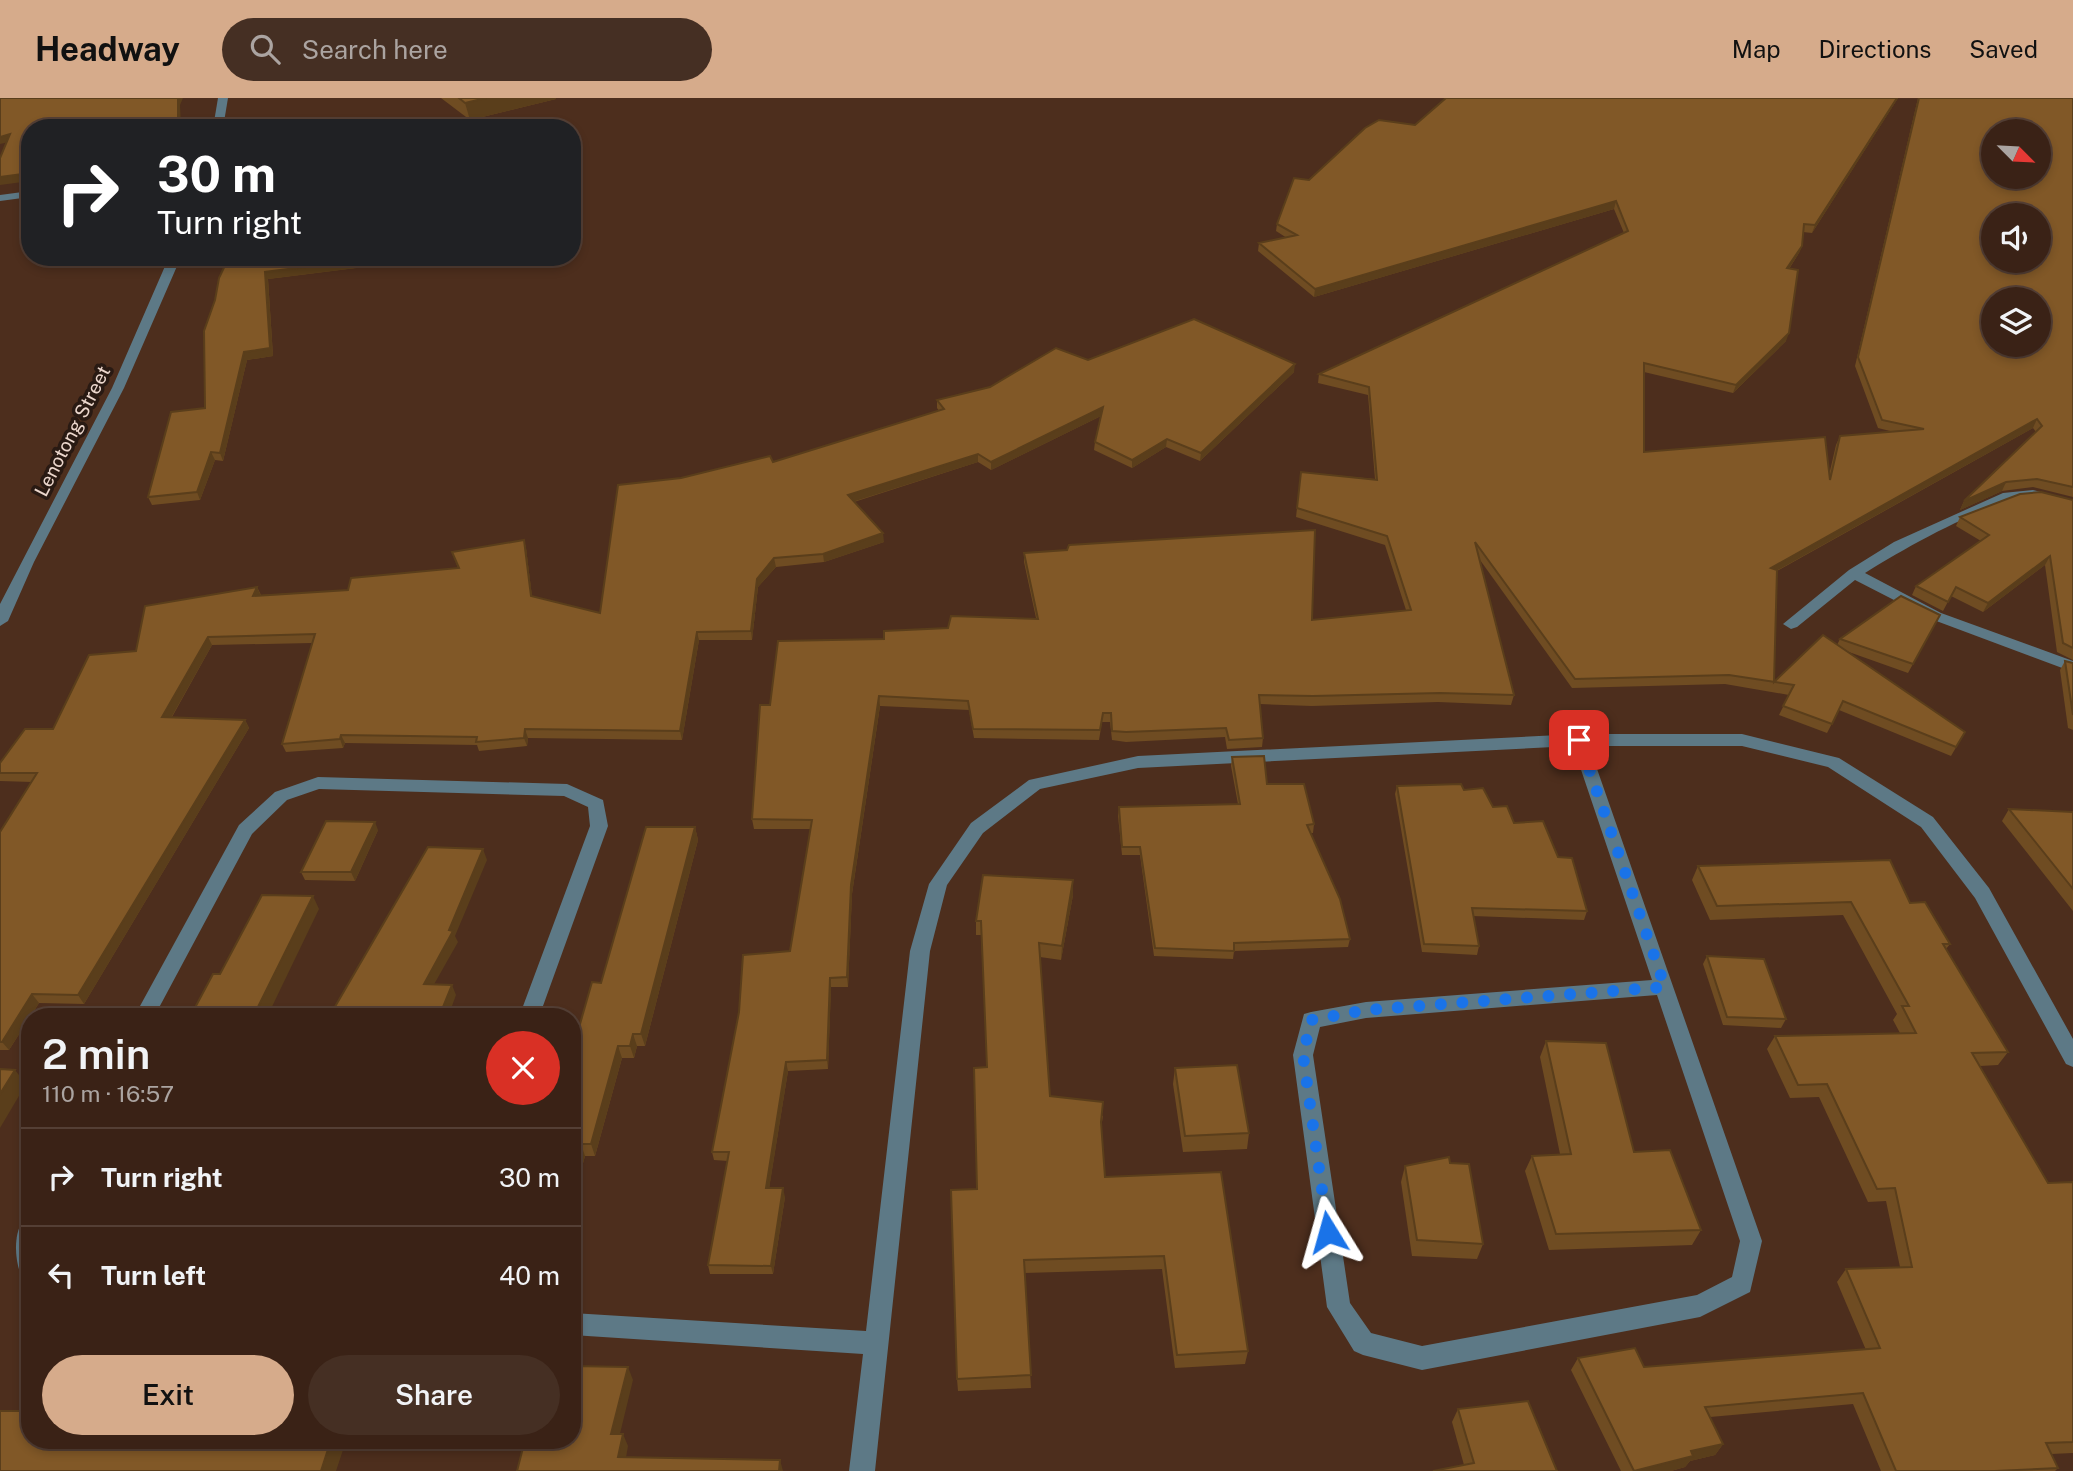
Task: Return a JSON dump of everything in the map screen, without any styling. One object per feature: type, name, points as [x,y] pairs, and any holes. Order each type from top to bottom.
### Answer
[{"type":"street","points":[[220,119],[223,98]]},
{"type":"street","points":[[0,198],[21,195]]},
{"type":"street","name":"Lenotong Street","points":[[0,621],[118,388],[171,266]]},
{"type":"street","points":[[1791,624],[1854,573],[1899,545],[2008,496],[2033,494],[2073,503]]},
{"type":"street","points":[[1854,573],[1936,616],[2073,667]]},
{"type":"street","points":[[1579,740],[1665,987],[1751,1241],[1742,1284],[1700,1306],[1422,1358],[1363,1343],[1339,1307],[1303,1055],[1311,1020],[1366,1010],[1665,987]]},
{"type":"street","points":[[862,1471],[920,951],[938,884],[977,828],[1035,784],[1138,762],[1579,740],[1742,740],[1833,762],[1927,822],[1982,893],[2073,1058]]},
{"type":"street","points":[[149,1008],[246,830],[281,796],[318,783],[567,790],[597,804],[599,826],[532,1008]]},
{"type":"street","points":[[581,1325],[877,1343]]},
{"type":"building","points":[[0,98],[178,98],[178,119],[21,119],[21,174],[0,177],[0,158],[10,134],[0,137]]},
{"type":"building","points":[[459,98],[486,98],[465,103]]},
{"type":"building","points":[[1446,98],[1897,98],[1815,225],[1804,224],[1802,246],[1787,268],[1798,270],[1789,333],[1736,385],[1644,363],[1644,452],[1825,437],[1830,480],[1840,436],[1924,429],[1882,420],[1858,357],[1919,98],[2073,98],[2073,487],[2037,479],[2006,482],[1964,501],[2042,426],[2037,419],[1771,568],[1777,570],[1774,682],[1729,675],[1575,679],[1475,542],[1514,695],[1259,695],[1263,738],[1229,740],[1226,728],[1112,731],[1111,713],[1103,713],[1100,730],[973,729],[968,701],[879,696],[851,885],[847,977],[830,978],[827,1060],[786,1062],[766,1188],[783,1188],[771,1266],[708,1265],[729,1152],[712,1152],[739,1012],[743,955],[790,951],[812,820],[752,819],[760,705],[770,705],[778,641],[884,639],[884,631],[948,628],[951,616],[1038,619],[1024,553],[1067,550],[1069,545],[1315,530],[1312,620],[1411,610],[1387,536],[1297,508],[1301,472],[1377,480],[1369,387],[1319,374],[1628,231],[1616,201],[1315,289],[1259,243],[1297,235],[1277,224],[1294,178],[1309,180],[1365,128],[1379,120],[1415,125]]},
{"type":"building","points":[[225,266],[313,266],[265,272],[270,348],[244,352],[220,453],[211,452],[197,492],[148,497],[171,412],[205,408],[204,331],[215,300],[219,278]]},
{"type":"building","points":[[1194,319],[1295,364],[1201,453],[1167,439],[1132,460],[1095,442],[1103,407],[991,462],[978,454],[848,495],[883,533],[823,554],[774,558],[757,579],[751,631],[697,632],[680,731],[525,729],[524,738],[476,742],[477,737],[341,735],[340,739],[282,744],[315,634],[208,637],[162,717],[245,720],[78,995],[32,994],[0,1042],[0,832],[37,773],[0,773],[0,763],[25,729],[53,729],[89,655],[136,651],[145,606],[257,587],[253,596],[348,590],[351,578],[459,568],[452,552],[524,540],[531,596],[600,613],[618,485],[681,478],[770,456],[773,462],[944,409],[937,400],[990,387],[1056,348],[1088,360]]},
{"type":"building","points":[[2041,492],[2073,500],[2073,648],[2063,643],[2050,556],[1988,603],[1956,587],[1948,602],[1916,586],[1989,535],[1960,517],[2020,494]]},
{"type":"building","points":[[1901,596],[1940,615],[1913,664],[1840,639]]},
{"type":"building","points":[[1823,635],[1965,732],[1956,747],[1843,701],[1832,724],[1783,706],[1794,685],[1774,682]]},
{"type":"building","points":[[2065,661],[2073,663],[2073,715]]},
{"type":"building","points":[[1264,756],[1267,784],[1304,784],[1314,824],[1307,825],[1340,899],[1350,939],[1234,943],[1234,951],[1155,948],[1140,847],[1122,847],[1119,807],[1240,804],[1232,757]]},
{"type":"building","points":[[1461,784],[1464,790],[1483,788],[1493,807],[1507,806],[1514,823],[1543,821],[1558,857],[1572,858],[1587,911],[1472,908],[1479,946],[1424,944],[1397,786]]},
{"type":"building","points":[[2009,809],[2073,812],[2073,889]]},
{"type":"building","points":[[326,821],[375,822],[351,872],[301,872]]},
{"type":"building","points":[[646,827],[695,827],[641,1034],[633,1034],[630,1046],[618,1046],[591,1144],[581,1144],[581,1020],[592,982],[601,983]]},
{"type":"building","points":[[428,847],[483,849],[449,930],[453,931],[424,984],[452,985],[443,1008],[334,1008]]},
{"type":"building","points":[[1890,860],[1910,903],[1925,902],[1950,944],[1943,944],[2008,1052],[1972,1053],[2048,1183],[2073,1182],[2073,1442],[2046,1443],[2058,1468],[1896,1471],[1863,1393],[1705,1407],[1723,1444],[1691,1451],[1693,1456],[1634,1471],[1578,1358],[1635,1348],[1644,1367],[1880,1348],[1846,1269],[1912,1267],[1895,1188],[1877,1189],[1827,1084],[1798,1085],[1775,1036],[1916,1033],[1902,1006],[1909,1006],[1851,902],[1717,906],[1698,866]]},
{"type":"building","points":[[983,875],[1073,880],[1062,946],[1039,943],[1050,1096],[1103,1102],[1101,1122],[1105,1177],[1221,1172],[1248,1351],[1177,1355],[1164,1256],[1024,1260],[1031,1375],[957,1379],[951,1190],[977,1189],[974,1068],[987,1067],[981,921],[976,921]]},
{"type":"building","points":[[262,895],[313,896],[257,1008],[195,1008],[213,974],[220,974]]},
{"type":"building","points":[[1707,956],[1764,959],[1786,1019],[1727,1017]]},
{"type":"building","points":[[1546,1041],[1606,1043],[1634,1152],[1670,1150],[1701,1230],[1556,1234],[1532,1156],[1571,1154]]},
{"type":"building","points":[[1237,1065],[1249,1133],[1185,1136],[1175,1068]]},
{"type":"building","points":[[0,1069],[15,1070],[0,1094]]},
{"type":"building","points":[[1449,1157],[1450,1163],[1469,1164],[1483,1244],[1417,1240],[1405,1166]]},
{"type":"building","points":[[581,1366],[628,1367],[611,1434],[623,1434],[618,1457],[780,1460],[779,1471],[517,1471],[523,1449],[581,1449]]},
{"type":"building","points":[[1528,1401],[1557,1471],[1433,1471],[1474,1463],[1458,1409]]},
{"type":"building","points":[[0,1411],[21,1411],[21,1449],[328,1449],[321,1471],[0,1471]]},
{"type":"route","points":[[1328,1232],[1303,1055],[1311,1020],[1366,1010],[1665,987],[1579,740]]}]
